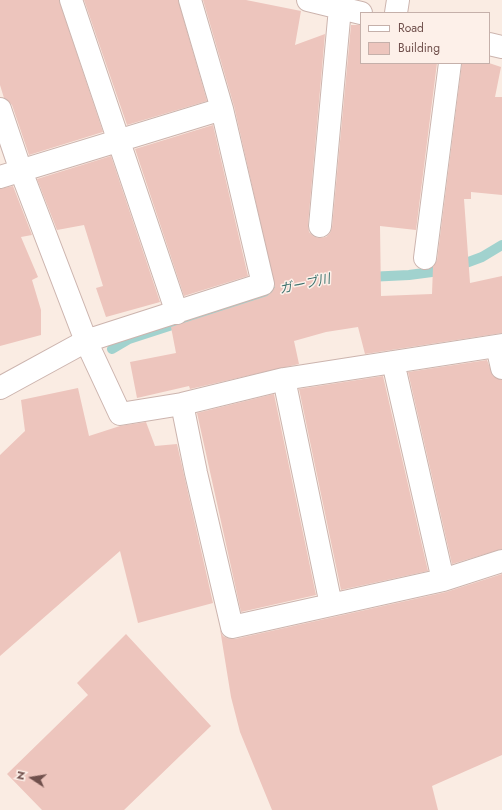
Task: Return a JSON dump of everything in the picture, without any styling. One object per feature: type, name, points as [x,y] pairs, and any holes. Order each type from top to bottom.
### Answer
[{"type":"street","points":[[71,0],[177,312]]},
{"type":"street","points":[[0,388],[86,341],[263,284],[222,109],[190,0]]},
{"type":"street","points":[[308,0],[360,13]]},
{"type":"street","points":[[396,12],[398,0]]},
{"type":"street","points":[[320,226],[340,8]]},
{"type":"street","points":[[490,44],[502,47]]},
{"type":"street","points":[[425,258],[450,64]]},
{"type":"street","points":[[0,109],[21,171],[86,341],[120,414],[182,404],[284,379],[499,345],[502,368]]},
{"type":"street","points":[[0,177],[222,109]]},
{"type":"street","points":[[393,362],[443,580]]},
{"type":"street","points":[[284,379],[331,605]]},
{"type":"street","points":[[182,404],[196,473],[232,627],[443,580],[502,561]]},
{"type":"building","points":[[0,0],[59,0],[103,132],[29,155],[12,105],[4,98],[0,85]]},
{"type":"building","points":[[84,0],[178,0],[207,101],[127,125]]},
{"type":"building","points":[[203,0],[246,0],[301,11],[295,45],[325,34],[308,225],[309,232],[313,236],[318,238],[326,237],[330,233],[332,227],[351,25],[360,25],[360,64],[437,64],[416,230],[380,226],[381,296],[432,294],[433,267],[437,260],[462,64],[490,63],[501,67],[495,97],[502,97],[502,195],[471,192],[471,199],[464,199],[470,283],[502,276],[502,333],[365,354],[358,327],[326,332],[294,341],[299,364],[190,389],[189,386],[137,398],[130,362],[176,353],[171,327],[267,296],[275,287],[234,106]]},
{"type":"building","points":[[213,125],[248,276],[184,296],[135,149]]},
{"type":"building","points":[[111,156],[160,302],[106,317],[96,288],[103,286],[84,225],[57,230],[37,179]]},
{"type":"building","points":[[13,186],[32,235],[21,237],[38,277],[32,280],[41,310],[41,335],[0,346],[0,189]]},
{"type":"building","points":[[487,360],[493,376],[502,380],[502,549],[452,564],[408,372]]},
{"type":"building","points":[[383,376],[428,571],[341,590],[299,389]]},
{"type":"building","points":[[78,388],[89,436],[120,426],[146,422],[155,446],[177,444],[213,603],[138,623],[120,551],[0,656],[0,455],[25,431],[21,400]]},
{"type":"building","points":[[274,394],[316,595],[241,612],[197,413]]},
{"type":"building","points":[[502,574],[502,755],[432,786],[438,810],[272,810],[240,732],[231,697],[220,629],[223,636],[229,639],[235,639],[446,592]]},
{"type":"building","points":[[126,634],[211,726],[124,810],[42,810],[7,774],[88,695],[77,683]]},
{"type":"waterway","name":"ガーブ川","points":[[368,277],[409,275],[447,270],[482,257],[502,245]]},
{"type":"waterway","name":"ガーブ川","points":[[112,349],[129,339],[283,289]]}]
